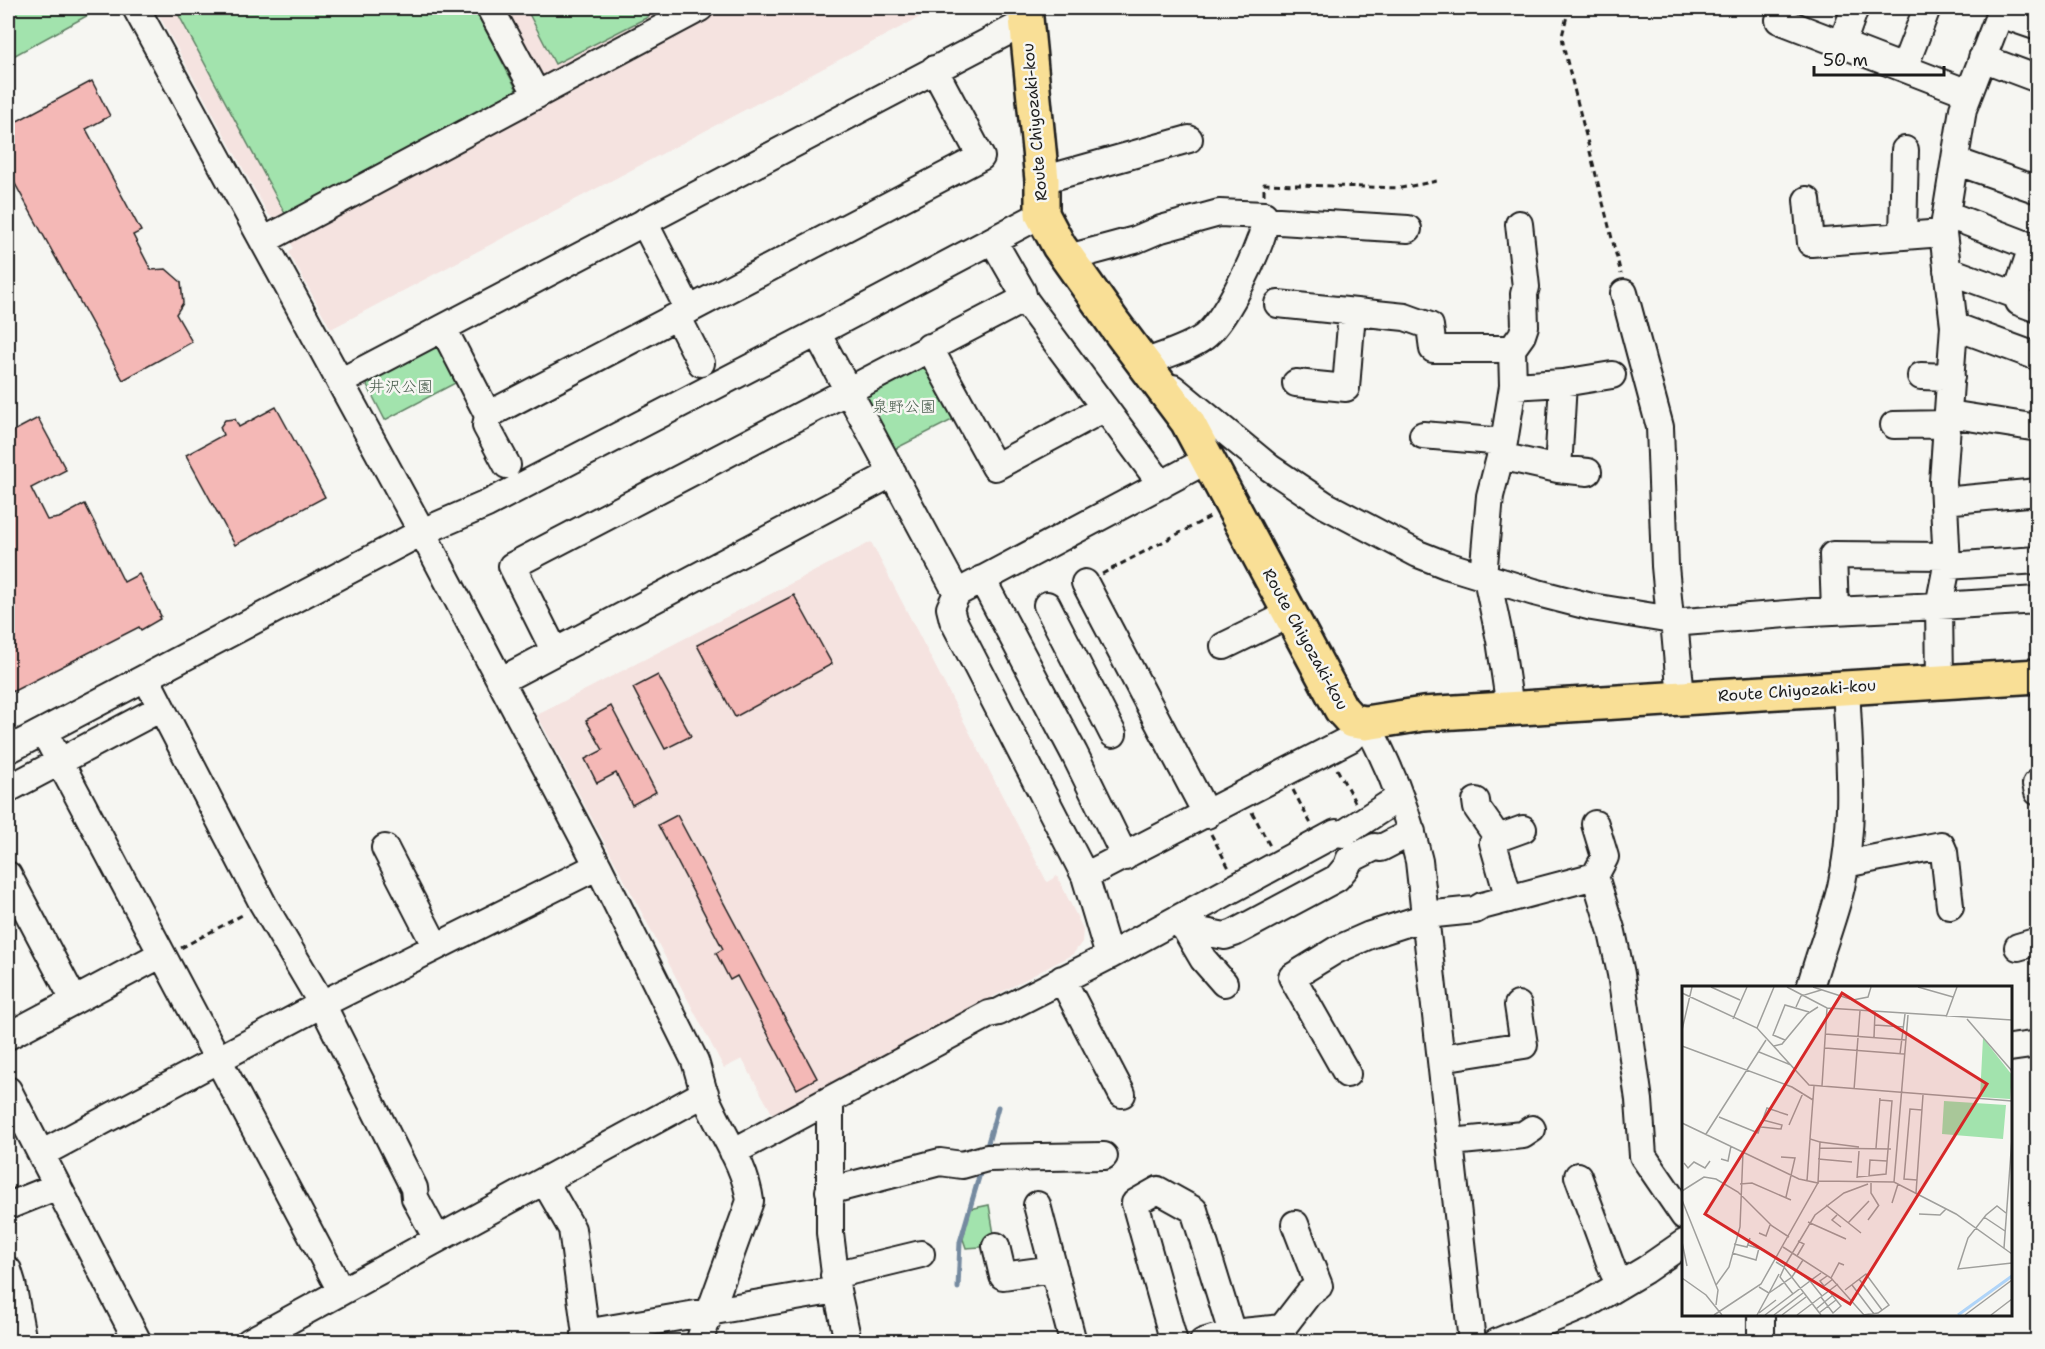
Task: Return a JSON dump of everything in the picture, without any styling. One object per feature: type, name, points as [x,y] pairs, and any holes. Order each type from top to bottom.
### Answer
[{"type":"main road","name":"Route Chiyozaki-kou","points":[[1025,15],[1042,180],[1042,214],[1068,258],[1187,421],[1292,613],[1341,709],[1352,721],[1366,723],[1424,714],[1846,686],[2037,676]]},
{"type":"street","points":[[136,8],[422,532],[598,866],[695,1061],[705,1094],[733,1152],[748,1189],[750,1201],[699,1341]]},
{"type":"street","points":[[490,8],[537,95]]},
{"type":"street","points":[[263,241],[700,8]]},
{"type":"street","points":[[1783,8],[1779,20],[1968,93]]},
{"type":"street","points":[[1842,44],[1855,8]]},
{"type":"street","points":[[1904,68],[1927,8]]},
{"type":"street","points":[[1940,681],[1939,606],[1946,561],[1944,501],[1954,326],[1947,270],[1945,224],[1963,109],[2001,11],[2037,27]]},
{"type":"street","points":[[340,382],[934,69],[1025,15]]},
{"type":"street","points":[[1982,58],[2037,79]]},
{"type":"street","points":[[488,415],[981,157],[934,69]]},
{"type":"street","points":[[1042,180],[1189,139]]},
{"type":"street","points":[[1903,236],[1905,150]]},
{"type":"street","points":[[1955,161],[2037,190]]},
{"type":"street","points":[[1807,200],[1811,243],[1903,236],[1945,224],[2032,247],[2016,295],[2019,302],[2037,309]]},
{"type":"street","points":[[1068,258],[1135,240],[1161,229],[1219,213],[1408,229]]},
{"type":"street","points":[[8,750],[422,532],[487,504],[1042,214]]},
{"type":"street","points":[[1263,218],[1262,236],[1247,275],[1215,325],[1206,335],[1193,343],[1147,366],[1270,468],[1325,506],[1418,554],[1485,577],[1592,607],[1684,622],[2037,600]]},
{"type":"street","points":[[644,222],[683,313],[701,363]]},
{"type":"street","points":[[1510,708],[1500,640],[1485,577],[1490,495],[1502,449],[1514,386],[1512,349],[1522,335],[1525,326],[1524,294],[1526,287],[1519,224]]},
{"type":"street","points":[[999,251],[1022,291],[1024,299],[1161,485]]},
{"type":"street","points":[[1947,270],[2016,295]]},
{"type":"street","points":[[1624,293],[1660,427],[1665,566],[1681,698]]},
{"type":"street","points":[[555,652],[512,567],[848,389],[1024,299]]},
{"type":"street","points":[[1278,304],[1406,317],[1430,326],[1433,349],[1512,349]]},
{"type":"street","points":[[1296,383],[1346,388],[1352,312]]},
{"type":"street","points":[[1954,326],[2037,357]]},
{"type":"street","points":[[443,328],[488,415],[486,426],[507,465]]},
{"type":"street","points":[[817,333],[957,593]]},
{"type":"street","points":[[929,347],[994,467],[1105,408]]},
{"type":"street","points":[[1514,386],[1563,383],[1612,375]]},
{"type":"street","points":[[1921,376],[1951,377]]},
{"type":"street","points":[[1558,469],[1563,383]]},
{"type":"street","points":[[1894,425],[1948,419],[2037,428]]},
{"type":"street","points":[[1424,435],[1502,449],[1558,469],[1588,472]]},
{"type":"street","points":[[1109,956],[1085,876],[952,620],[950,608],[957,593],[1209,459]]},
{"type":"street","points":[[500,681],[893,473]]},
{"type":"street","points":[[1944,501],[2037,492]]},
{"type":"street","points":[[1835,611],[1833,555],[1946,561],[2037,560]]},
{"type":"street","points":[[982,579],[1074,753],[1125,857]]},
{"type":"street","points":[[1085,583],[1204,816]]},
{"type":"street","points":[[1047,605],[1113,734]]},
{"type":"street","points":[[1224,646],[1292,613]]},
{"type":"street","points":[[146,678],[263,904],[322,1004],[437,1239]]},
{"type":"street","points":[[1810,986],[1832,920],[1841,886],[1848,844],[1850,792],[1846,686]]},
{"type":"street","points":[[8,789],[161,708]]},
{"type":"street","points":[[1085,876],[1350,739],[1366,723],[1400,797],[1419,861],[1472,1341]]},
{"type":"street","points":[[44,732],[341,1291]]},
{"type":"street","points":[[733,1152],[989,1014],[999,1012],[1150,934],[1181,923],[1239,885],[1336,833],[1343,834],[1400,797]]},
{"type":"street","points":[[1476,801],[1478,808],[1498,838]]},
{"type":"street","points":[[1595,824],[1605,857],[1595,876],[1612,932],[1621,974],[1639,1100],[1643,1156],[1682,1214]]},
{"type":"street","points":[[1509,899],[1493,843],[1498,838],[1523,829]]},
{"type":"street","points":[[1181,923],[1225,936],[1234,933],[1337,878],[1349,860],[1375,847],[1381,848],[1412,832]]},
{"type":"street","points":[[1845,864],[1941,845],[1944,852],[1950,906]]},
{"type":"street","points":[[386,848],[436,947]]},
{"type":"street","points":[[41,1154],[322,1004],[598,866]]},
{"type":"street","points":[[8,875],[74,1000]]},
{"type":"street","points":[[1347,1074],[1292,977],[1344,946],[1370,935],[1435,914],[1475,910],[1482,906],[1595,876]]},
{"type":"street","points":[[1181,923],[1203,959],[1224,983]]},
{"type":"street","points":[[8,1036],[163,955]]},
{"type":"street","points":[[1062,979],[1122,1094]]},
{"type":"street","points":[[1441,1058],[1524,1045],[1518,1005]]},
{"type":"street","points":[[2012,1048],[2037,1044]]},
{"type":"street","points":[[8,1090],[138,1341]]},
{"type":"street","points":[[249,1341],[705,1094]]},
{"type":"street","points":[[831,1100],[830,1233],[836,1283],[848,1341]]},
{"type":"street","points":[[1451,1142],[1523,1135],[1532,1129]]},
{"type":"street","points":[[829,1191],[940,1162],[962,1165],[987,1158],[1104,1156]]},
{"type":"street","points":[[1578,1176],[1613,1271],[1620,1284]]},
{"type":"street","points":[[545,1182],[572,1229],[586,1337],[631,1333],[836,1283],[921,1254]]},
{"type":"street","points":[[8,1206],[58,1186]]},
{"type":"street","points":[[1174,1341],[1135,1203],[1158,1190],[1194,1210],[1232,1333]]},
{"type":"street","points":[[1037,1205],[1073,1341]]},
{"type":"street","points":[[1203,1341],[1232,1333],[1283,1334],[1310,1293],[1319,1286],[1295,1224]]},
{"type":"street","points":[[1497,1341],[1586,1305],[1682,1244]]},
{"type":"street","points":[[996,1246],[1003,1276],[1054,1269]]},
{"type":"street","points":[[8,1270],[23,1341]]},
{"type":"street","points":[[1761,1316],[1761,1341]]},
{"type":"path","points":[[1569,8],[1562,36],[1564,49],[1624,284],[1624,293]]},
{"type":"path","points":[[1263,218],[1264,184],[1401,188],[1437,181]]},
{"type":"path","points":[[1085,583],[1233,505]]},
{"type":"path","points":[[1327,751],[1365,820]]},
{"type":"path","points":[[1285,774],[1320,842]]},
{"type":"path","points":[[1243,795],[1279,864]]},
{"type":"path","points":[[1204,816],[1239,885]]},
{"type":"path","points":[[163,955],[263,904]]},
{"type":"shaded area","points":[[155,8],[937,8],[331,329],[289,253],[293,247],[277,222],[268,214]]},
{"type":"shaded area","points":[[871,542],[1047,882],[1057,876],[1083,929],[1082,942],[1073,954],[773,1115],[742,1059],[724,1068],[537,715]]},
{"type":"green space","points":[[8,8],[101,8],[8,59]]},
{"type":"green space","points":[[175,8],[474,8],[519,94],[288,219]]},
{"type":"green space","points":[[526,8],[643,8],[648,17],[555,64]]},
{"type":"green space","name":"井沢公園","points":[[432,344],[443,348],[461,380],[385,420],[367,385],[369,376]]},
{"type":"green space","name":"泉野公園","points":[[920,359],[960,416],[889,452],[862,401],[865,389]]},
{"type":"green space","points":[[989,1205],[996,1246],[966,1248],[963,1239],[970,1209]]},
{"type":"building","points":[[92,81],[110,116],[86,129],[141,231],[133,235],[151,270],[166,269],[181,282],[183,303],[176,314],[192,342],[123,380],[8,171],[8,126]]},
{"type":"building","points":[[276,407],[325,497],[235,545],[186,455],[223,435],[220,427],[225,420],[235,419],[239,427]]},
{"type":"building","points":[[38,418],[66,470],[31,488],[47,520],[59,518],[85,504],[124,582],[139,574],[161,616],[160,619],[141,630],[139,627],[8,694],[8,434]]},
{"type":"building","points":[[794,595],[832,664],[735,717],[697,645]]},
{"type":"building","points":[[658,675],[691,736],[665,749],[633,688]]},
{"type":"building","points":[[611,706],[656,792],[632,805],[616,773],[597,783],[585,759],[603,750],[586,720]]},
{"type":"building","points":[[677,815],[817,1078],[797,1089],[737,976],[730,980],[716,953],[723,949],[658,825]]},
{"type":"waterway","points":[[986,1150],[998,1107]]},
{"type":"waterway","points":[[958,1288],[960,1242],[981,1170]]}]
